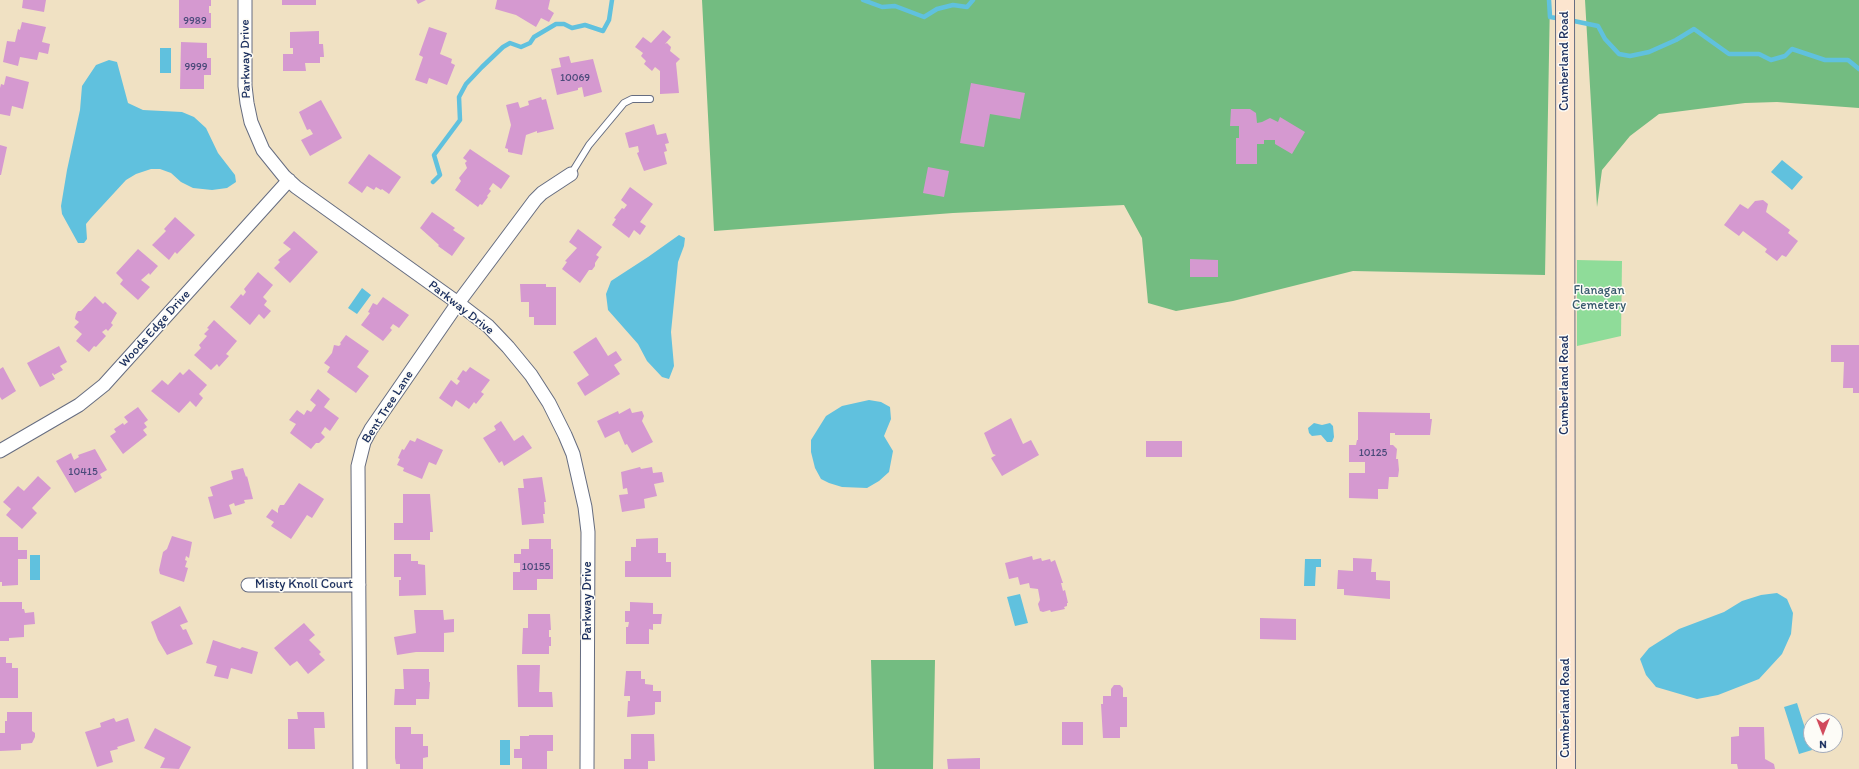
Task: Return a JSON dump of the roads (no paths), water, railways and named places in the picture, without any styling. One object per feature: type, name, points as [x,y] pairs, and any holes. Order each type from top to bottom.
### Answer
[{"type":"main road","name":"Cumberland Road","points":[[1565,5],[1566,769]]},
{"type":"street","name":"Parkway Drive","points":[[245,0],[245,86],[251,122],[263,150],[289,180],[359,233],[488,326],[531,375],[549,403],[573,454],[585,507],[588,532],[587,769]]},
{"type":"street","name":"Bent Tree Lane","points":[[360,769],[358,466],[364,442],[371,429],[458,303],[535,200],[542,193],[572,174]]},
{"type":"street","name":"Woods Edge Drive","points":[[0,451],[79,405],[104,385],[289,180]]},
{"type":"street","name":"Misty Knoll Court","points":[[248,585],[359,585]]},
{"type":"lane","points":[[572,174],[590,145],[624,103],[632,99],[650,99]]},
{"type":"water","points":[[160,48],[171,48],[171,73],[160,73]]},
{"type":"water","points":[[109,60],[117,62],[128,103],[143,110],[182,112],[194,117],[206,128],[218,153],[235,175],[236,182],[227,188],[212,190],[193,188],[181,182],[171,173],[160,169],[151,169],[136,174],[126,180],[91,218],[86,224],[87,239],[84,243],[78,243],[62,214],[61,206],[67,170],[80,110],[82,86],[96,65]]},
{"type":"water","points":[[1782,160],[1803,177],[1792,190],[1771,172]]},
{"type":"water","points":[[679,235],[685,238],[684,246],[678,262],[671,332],[674,366],[669,379],[662,377],[647,361],[638,344],[608,310],[606,294],[611,281]]},
{"type":"water","points":[[362,288],[371,295],[357,314],[348,308]]},
{"type":"water","points":[[869,400],[881,402],[890,407],[891,419],[884,436],[893,451],[889,472],[879,481],[867,488],[842,487],[821,479],[815,468],[811,452],[811,440],[826,416],[842,406]]},
{"type":"water","points":[[1314,423],[1322,425],[1330,423],[1333,426],[1334,437],[1332,442],[1327,442],[1321,435],[1312,436],[1309,433],[1308,428]]},
{"type":"water","points":[[30,555],[40,555],[40,580],[30,580]]},
{"type":"water","points":[[1305,559],[1321,559],[1321,567],[1316,567],[1315,586],[1304,586]]},
{"type":"water","points":[[1777,593],[1787,599],[1793,613],[1791,634],[1782,654],[1759,679],[1718,695],[1697,699],[1656,687],[1646,675],[1640,659],[1649,648],[1679,629],[1724,612],[1742,601],[1761,595]]},
{"type":"water","points":[[1020,594],[1028,623],[1015,626],[1007,597]]},
{"type":"water","points":[[1797,703],[1803,722],[1803,753],[1799,754],[1784,707]]},
{"type":"water","points":[[500,740],[510,740],[510,765],[500,765]]},
{"type":"waterway","points":[[433,182],[440,175],[434,155],[460,120],[459,97],[466,84],[482,67],[503,47],[510,43],[521,47],[530,43],[534,37],[556,24],[564,24],[572,28],[585,25],[603,31],[609,20],[612,0]]},
{"type":"waterway","points":[[863,0],[882,7],[895,6],[924,17],[937,9],[953,5],[967,7],[973,0]]},
{"type":"waterway","points":[[1549,0],[1550,17],[1562,19]]},
{"type":"waterway","points":[[1569,20],[1598,26],[1605,39],[1619,54],[1630,56],[1649,52],[1676,40],[1694,29],[1729,54],[1759,54],[1771,60],[1785,56],[1792,49],[1825,60],[1848,60],[1859,69]]},
{"type":"park label","name":"Flanagan Cemetery","points":[[1599,298]]}]
